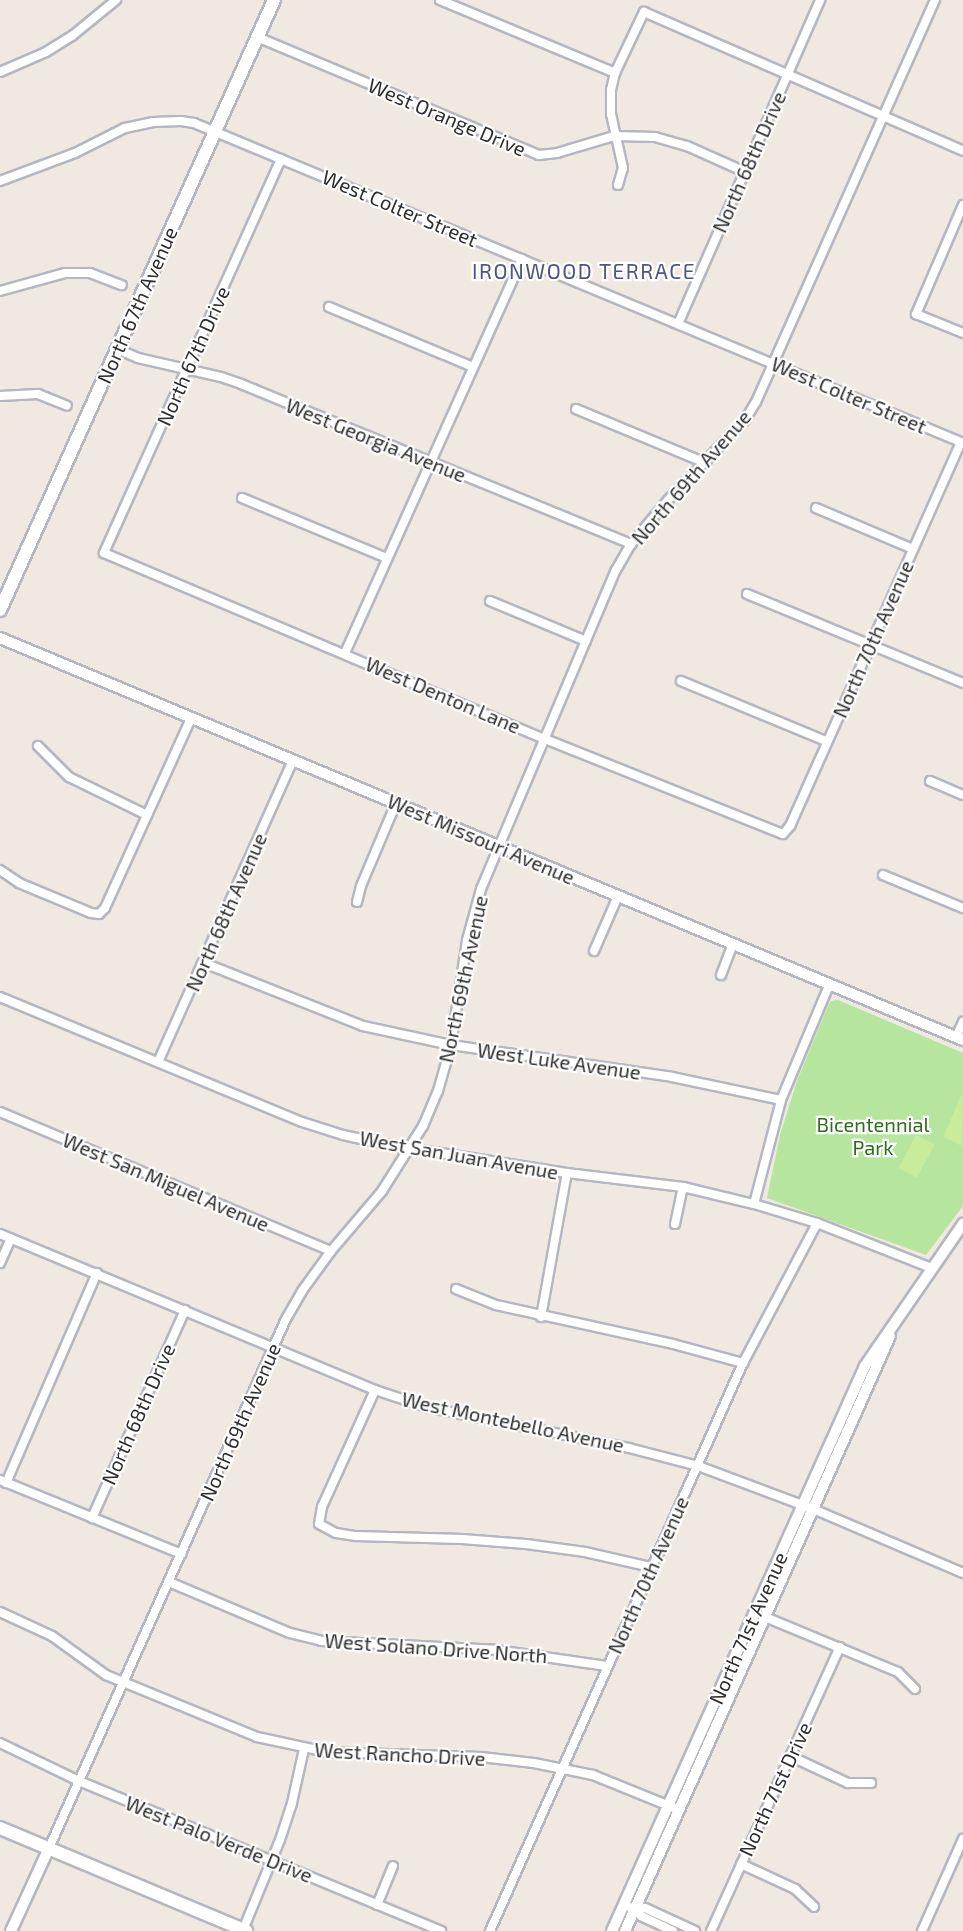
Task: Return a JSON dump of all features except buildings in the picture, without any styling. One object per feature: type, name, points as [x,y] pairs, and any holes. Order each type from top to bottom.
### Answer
[{"type":"main road","name":"North 67th Avenue","points":[[0,610],[274,0]]},
{"type":"main road","points":[[0,1828],[245,1930]]},
{"type":"street","points":[[0,72],[46,52],[72,36],[116,0]]},
{"type":"street","points":[[440,0],[615,73]]},
{"type":"street","name":"North 68th Drive","points":[[678,324],[820,0]]},
{"type":"street","name":"North 69th Avenue","points":[[11,1931],[124,1684],[273,1347],[302,1291],[382,1191],[411,1148],[438,1091],[451,1045],[473,912],[498,846],[616,570],[631,544],[668,500],[745,420],[774,364],[935,0]]},
{"type":"street","points":[[618,185],[623,168],[615,135],[611,90],[615,73],[644,12],[963,151]]},
{"type":"street","name":"West Orange Drive","points":[[257,37],[539,155],[557,153],[615,135],[655,137],[687,146],[745,172]]},
{"type":"street","name":"West Colter Street","points":[[0,181],[75,153],[136,125],[181,121],[281,159],[962,442]]},
{"type":"street","name":"North 67th Drive","points":[[104,553],[281,159]]},
{"type":"street","points":[[963,205],[959,225],[916,314],[963,333]]},
{"type":"street","points":[[345,653],[522,259]]},
{"type":"street","points":[[0,291],[65,273],[90,273],[122,285]]},
{"type":"street","points":[[329,307],[473,367]]},
{"type":"street","name":"West Georgia Avenue","points":[[117,349],[138,358],[241,384],[631,544]]},
{"type":"street","points":[[0,396],[38,394],[67,406]]},
{"type":"street","points":[[576,408],[706,463]]},
{"type":"street","name":"North 70th Avenue","points":[[783,834],[790,826],[826,741],[962,442]]},
{"type":"street","points":[[242,498],[387,558]]},
{"type":"street","points":[[816,508],[913,549]]},
{"type":"street","name":"West Denton Lane","points":[[104,553],[545,739],[783,834]]},
{"type":"street","points":[[747,594],[963,683]]},
{"type":"street","points":[[490,601],[586,641]]},
{"type":"street","name":"West Missouri Avenue","points":[[0,638],[960,1039]]},
{"type":"street","points":[[681,681],[826,741]]},
{"type":"street","points":[[0,870],[29,887],[91,913],[99,914],[105,908],[191,718]]},
{"type":"street","points":[[38,746],[69,777],[147,815]]},
{"type":"street","name":"North 68th Avenue","points":[[158,1062],[293,760]]},
{"type":"street","points":[[930,781],[963,795]]},
{"type":"street","points":[[357,902],[361,886],[396,803]]},
{"type":"street","points":[[884,875],[963,908]]},
{"type":"street","points":[[594,951],[618,896]]},
{"type":"street","points":[[721,975],[733,944]]},
{"type":"street","name":"West Luke Avenue","points":[[204,963],[336,1018],[382,1031],[451,1045],[672,1077],[781,1100]]},
{"type":"street","points":[[754,1204],[781,1100],[830,985]]},
{"type":"street","name":"West San Juan Avenue","points":[[0,997],[302,1122],[384,1144],[567,1173],[682,1187],[754,1204],[817,1223],[931,1268]]},
{"type":"street","points":[[960,1039],[963,1022]]},
{"type":"street","name":"West San Miguel Avenue","points":[[0,1112],[332,1251]]},
{"type":"street","points":[[541,1317],[567,1173]]},
{"type":"street","points":[[675,1224],[682,1187]]},
{"type":"street","name":"North 70th Avenue","points":[[490,1931],[743,1363],[817,1223]]},
{"type":"street","name":"North 71st Avenue","points":[[612,1931],[674,1807],[760,1615],[808,1507],[865,1366],[963,1224]]},
{"type":"street","name":"West Montebello Avenue","points":[[0,1234],[375,1390],[426,1407],[629,1448],[698,1466],[808,1507],[963,1573]]},
{"type":"street","points":[[0,1263],[11,1238]]},
{"type":"street","points":[[98,1273],[3,1482],[181,1554]]},
{"type":"street","points":[[456,1289],[496,1305],[541,1317],[673,1344],[743,1363]]},
{"type":"street","name":"North 68th Drive","points":[[92,1518],[185,1310]]},
{"type":"street","points":[[375,1390],[322,1508],[319,1524],[336,1533],[356,1536],[462,1539],[526,1544],[585,1552],[651,1567]]},
{"type":"street","name":"West Solano Drive North","points":[[169,1582],[290,1633],[321,1641],[496,1650],[607,1666]]},
{"type":"street","name":"West Rancho Drive","points":[[0,1612],[52,1636],[106,1675],[124,1684],[247,1734],[304,1749],[365,1755],[481,1757],[562,1768],[593,1775],[674,1807]]},
{"type":"street","points":[[760,1615],[898,1672],[915,1689]]},
{"type":"street","name":"North 71st Drive","points":[[711,1931],[840,1647]]},
{"type":"street","name":"West Palo Verde Drive","points":[[0,1743],[79,1781],[441,1931]]},
{"type":"street","points":[[245,1930],[292,1803],[304,1749]]},
{"type":"street","points":[[790,1756],[848,1783],[871,1783]]},
{"type":"street","name":"North 71st Avenue","points":[[626,1931],[674,1807]]},
{"type":"street","points":[[922,1931],[963,1839]]},
{"type":"street","points":[[741,1864],[795,1889],[814,1907]]},
{"type":"street","points":[[377,1905],[393,1866]]},
{"type":"street","points":[[624,1905],[635,1910],[641,1917],[695,1931]]},
{"type":"street","points":[[665,1922],[673,1931]]},
{"type":"green space","name":"Bicentennial Park","points":[[838,1000],[963,1053],[963,1206],[926,1255],[767,1198],[780,1135],[797,1081],[828,1006],[831,1001]]},
{"type":"green space","points":[[963,1096],[962,1146],[943,1137]]},
{"type":"green space","points":[[916,1135],[935,1145],[917,1178],[899,1168]]},
{"type":"district","name":"IRONWOOD TERRACE","points":[[584,271]]}]
